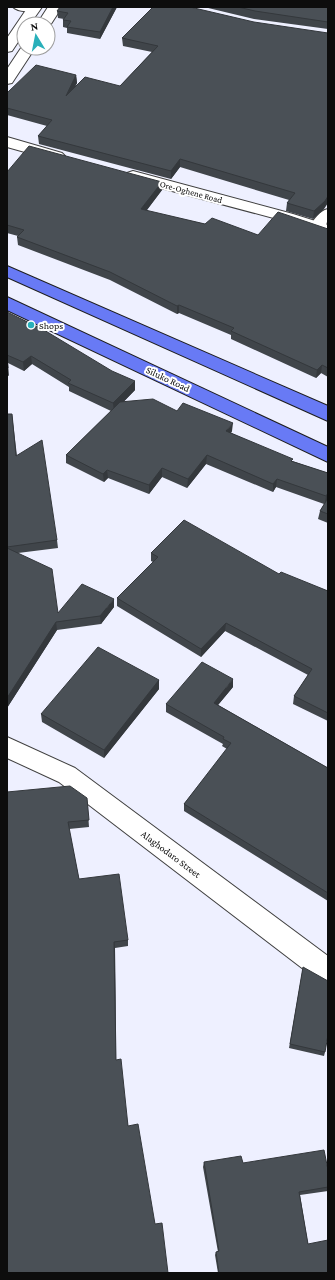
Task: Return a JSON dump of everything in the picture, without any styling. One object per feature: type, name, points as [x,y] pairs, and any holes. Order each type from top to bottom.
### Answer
[{"type":"main road","points":[[7,271],[328,414]]},
{"type":"main road","name":"Siluko Road","points":[[7,303],[328,455]]},
{"type":"street","points":[[49,16],[55,7]]},
{"type":"street","points":[[7,48],[35,8]]},
{"type":"street","points":[[7,80],[23,56]]},
{"type":"street","points":[[7,142],[75,160]]},
{"type":"street","name":"Ore-Oghene Road","points":[[120,173],[287,217],[322,229]]},
{"type":"street","points":[[322,229],[328,214]]},
{"type":"street","name":"Alaghodaro Street","points":[[7,747],[67,775],[328,972]]},
{"type":"lane","points":[[18,7],[35,8]]},
{"type":"building","points":[[60,7],[113,7],[100,32],[67,27],[71,21],[63,20],[68,13],[57,11]]},
{"type":"building","points":[[153,7],[190,7],[254,22],[328,33],[328,196],[325,201],[314,211],[287,203],[295,193],[180,159],[171,171],[38,136],[52,120],[7,108],[7,93],[36,65],[76,75],[66,96],[85,77],[120,86],[158,46],[122,38]]},
{"type":"building","points":[[238,7],[328,7],[328,22],[255,11]]},
{"type":"building","points":[[29,146],[162,182],[141,209],[205,224],[212,218],[258,235],[278,212],[328,229],[328,368],[322,365],[317,370],[231,331],[234,328],[179,305],[177,306],[110,272],[17,237],[24,230],[7,225],[7,172]]},
{"type":"building","points":[[7,312],[44,330],[112,371],[135,381],[113,403],[68,383],[71,380],[31,356],[23,362],[7,355]]},
{"type":"building","points":[[153,399],[177,411],[183,403],[233,423],[226,431],[293,459],[291,461],[328,473],[328,493],[326,496],[277,479],[273,484],[207,455],[188,479],[162,468],[149,485],[107,470],[103,474],[66,455],[120,402]]},
{"type":"building","points":[[7,414],[12,414],[16,456],[42,440],[57,540],[7,547]]},
{"type":"building","points":[[328,498],[328,514],[320,511]]},
{"type":"building","points":[[184,520],[279,574],[281,572],[328,591],[328,713],[294,696],[312,669],[226,623],[201,649],[117,598],[158,557],[151,553]]},
{"type":"building","points":[[7,548],[52,569],[58,613],[82,584],[114,599],[100,616],[56,622],[7,698]]},
{"type":"building","points":[[98,647],[159,680],[104,750],[41,714]]},
{"type":"building","points":[[202,662],[233,679],[214,703],[328,768],[328,893],[184,804],[231,743],[223,739],[224,737],[166,704]]},
{"type":"building","points":[[70,786],[87,798],[89,820],[68,822],[79,879],[119,874],[128,940],[114,942],[116,1060],[121,1059],[128,1126],[138,1124],[155,1224],[162,1223],[168,1273],[7,1273],[7,792]]},
{"type":"building","points":[[303,967],[328,981],[328,1035],[325,1052],[290,1044]]},
{"type":"building","points":[[324,1150],[328,1170],[328,1187],[299,1192],[308,1244],[328,1240],[328,1273],[219,1273],[216,1252],[219,1251],[204,1162],[241,1156],[243,1163]]},
{"type":"place","name":"Shops","points":[[31,325]]}]
